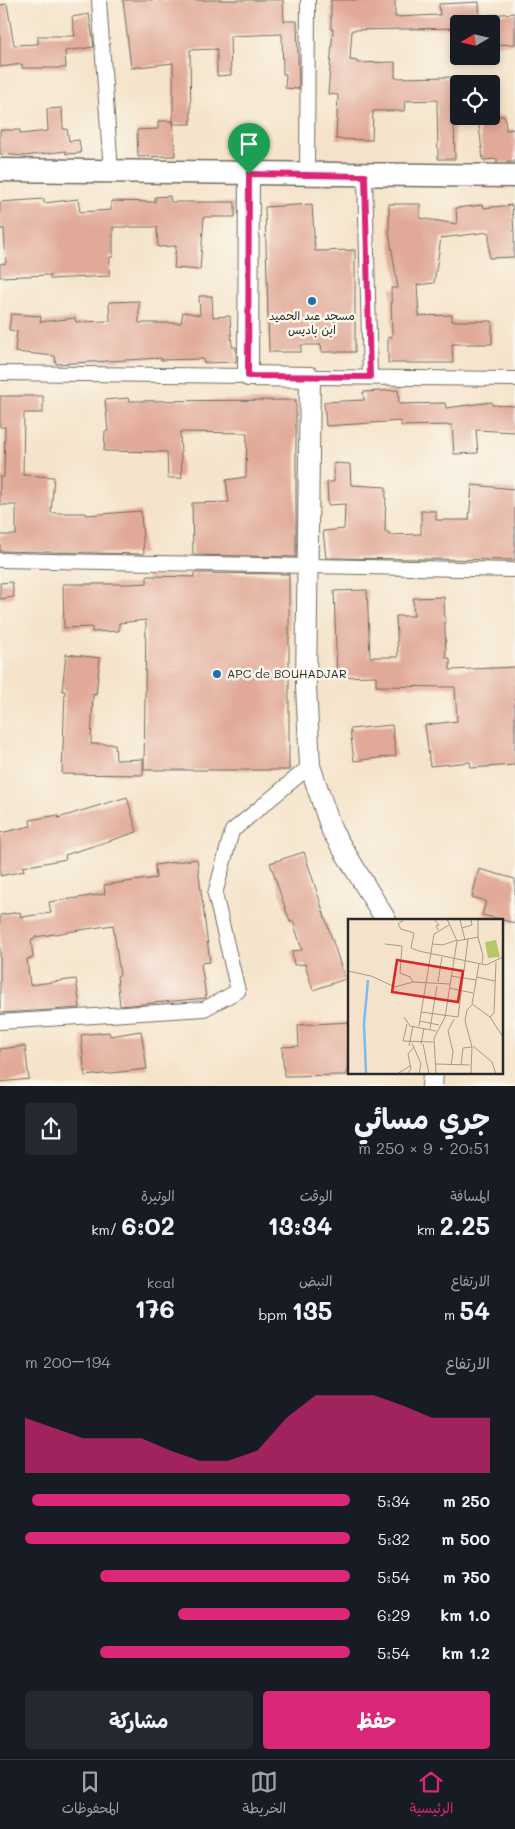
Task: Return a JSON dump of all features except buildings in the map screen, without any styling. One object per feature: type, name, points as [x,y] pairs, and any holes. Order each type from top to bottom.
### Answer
[{"type":"main road","points":[[0,170],[365,176],[515,176]]},
{"type":"main road","points":[[249,174],[248,376],[310,377],[306,686],[310,766],[332,831],[385,919]]},
{"type":"street","points":[[99,0],[111,172]]},
{"type":"street","points":[[307,175],[308,0]]},
{"type":"street","points":[[365,176],[370,377]]},
{"type":"street","points":[[0,373],[248,376]]},
{"type":"street","points":[[310,377],[515,379]]},
{"type":"street","points":[[0,560],[515,570]]},
{"type":"street","points":[[0,1022],[204,1009],[238,991],[215,894],[232,830],[310,766]]},
{"type":"place","name":"مسجد عبد الحميد ابن باديس","points":[[312,301]]},
{"type":"place","name":"APC de BOUHADJAR","points":[[217,674]]},
{"type":"route","points":[[249,174],[365,176],[370,377],[248,376],[249,174]]}]
